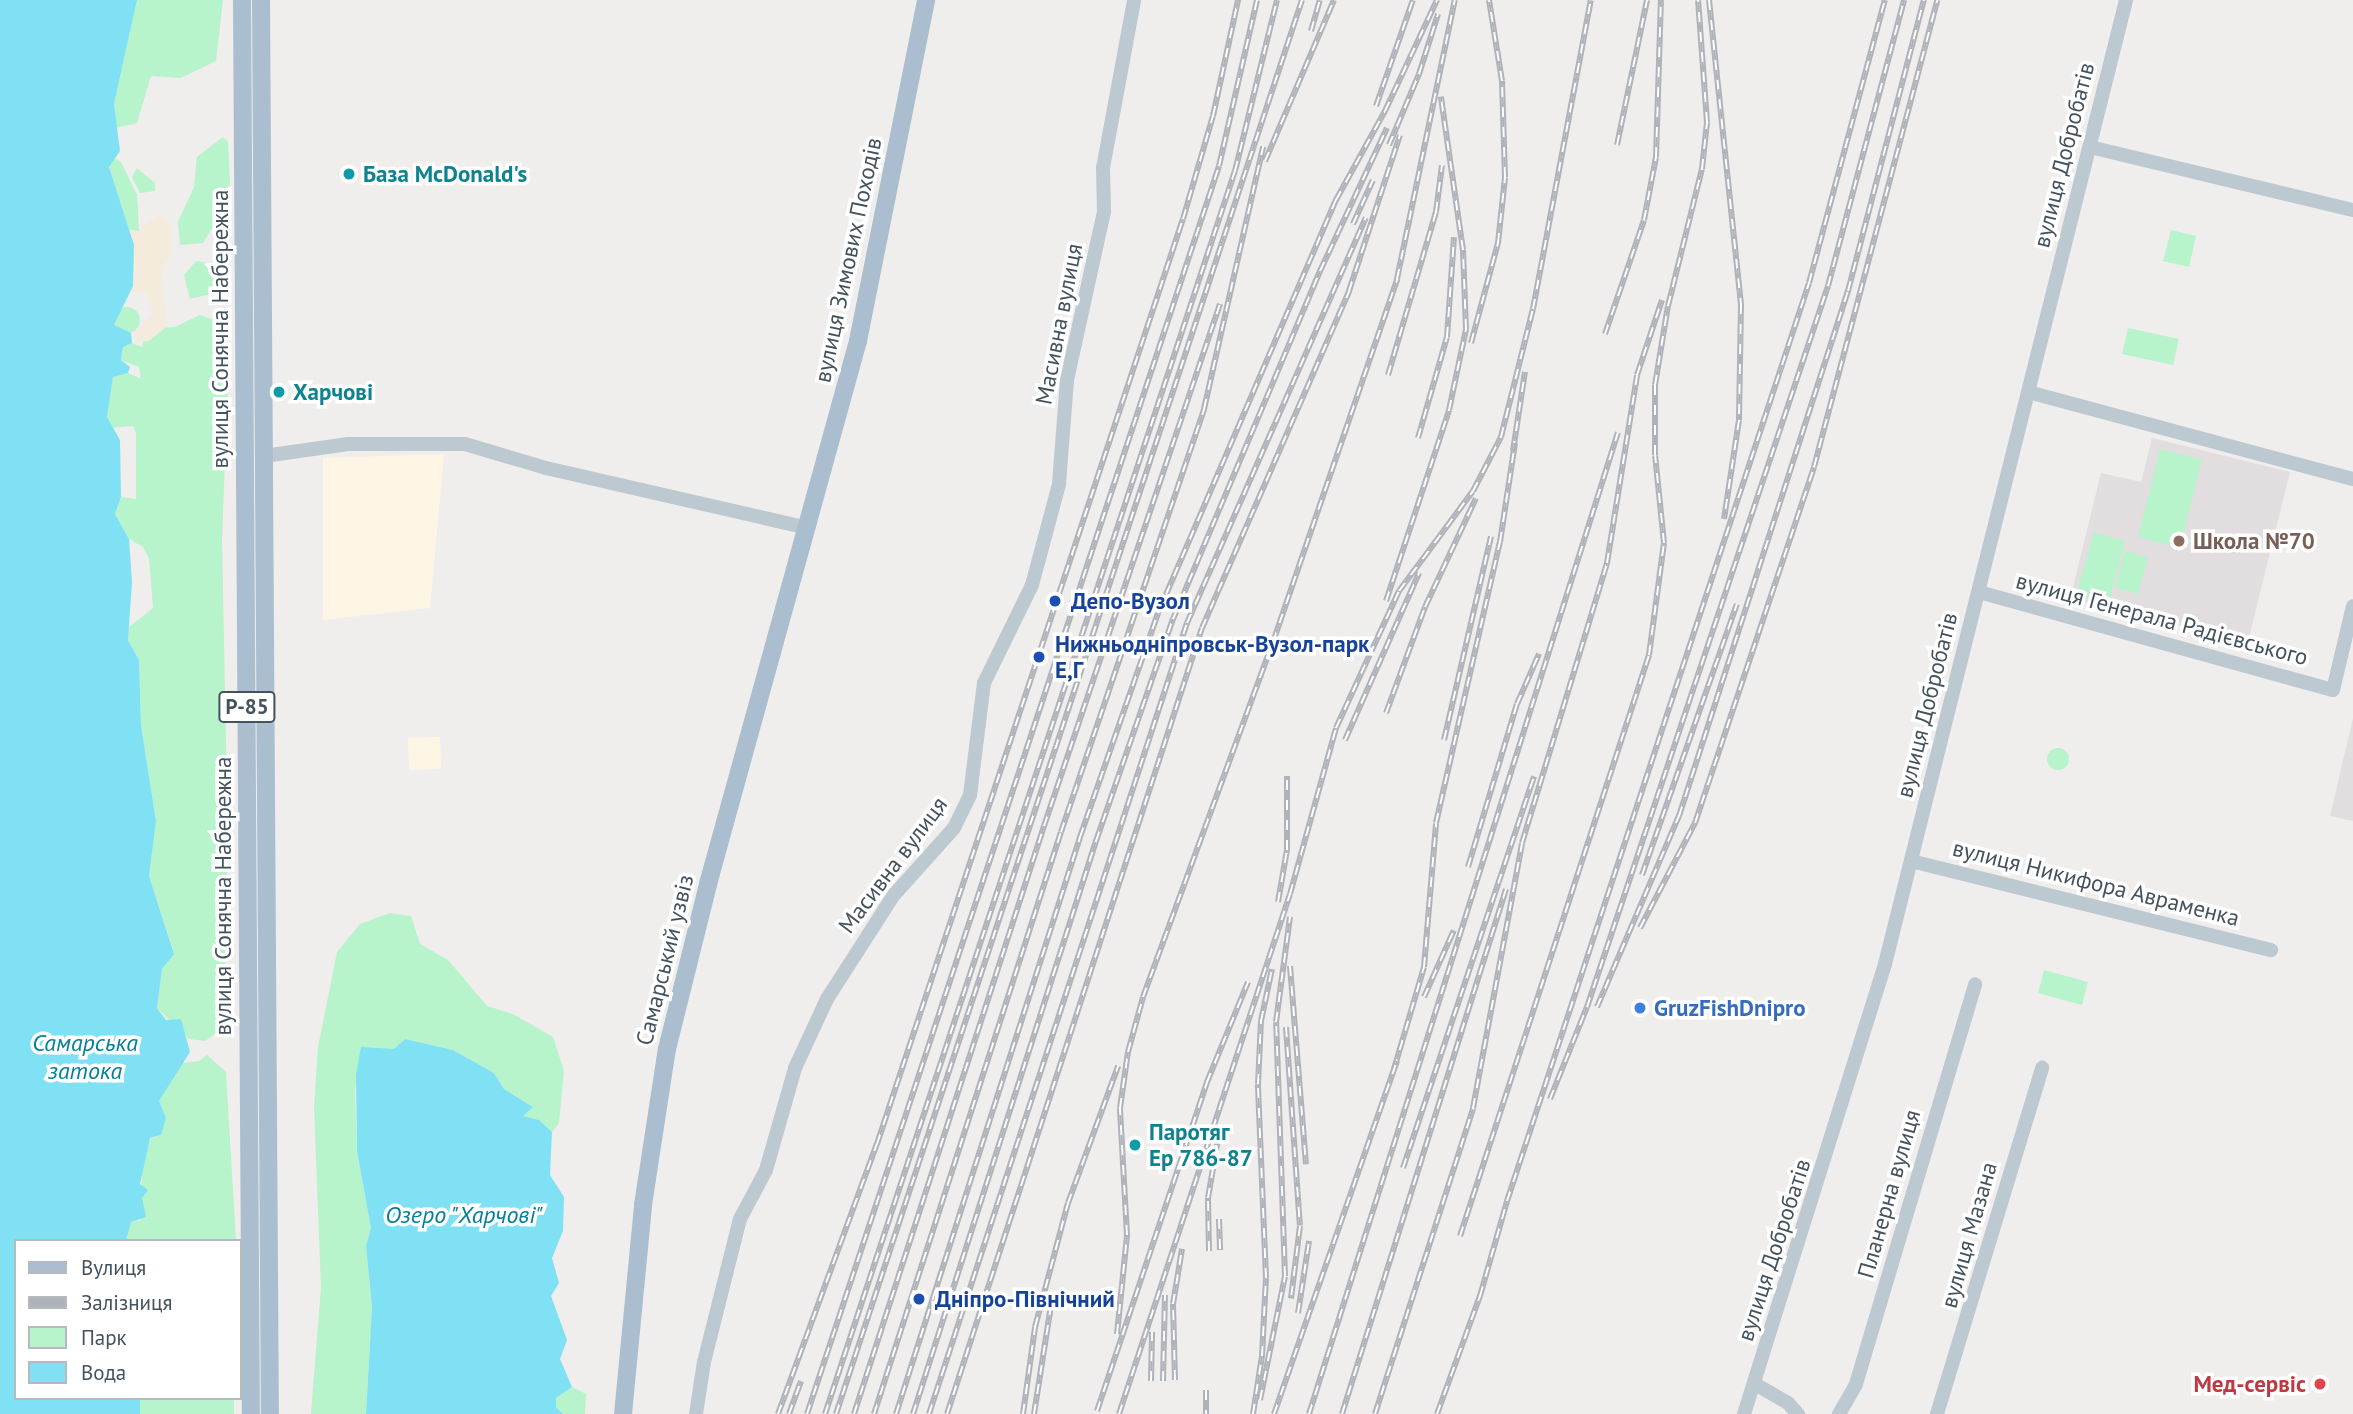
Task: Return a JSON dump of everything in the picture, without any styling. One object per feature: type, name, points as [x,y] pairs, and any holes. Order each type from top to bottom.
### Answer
[{"type":"main road","name":"вулиця Сонячна Набережна","points":[[242,0],[251,1414]]},
{"type":"main road","name":"вулиця Сонячна Набережна","points":[[261,0],[270,1414]]},
{"type":"main road","name":"вулиця Зимових Походів","points":[[808,528],[871,285],[926,0]]},
{"type":"main road","name":"Самарський узвіз","points":[[623,1414],[643,1205],[667,1049],[708,884],[808,528]]},
{"type":"street","name":"Масивна вулиця","points":[[696,1414],[704,1362],[740,1219],[766,1170],[795,1068],[827,999],[892,896],[954,828],[970,795],[984,683],[1032,585],[1059,484],[1067,380],[1104,212],[1103,168],[1134,0]]},
{"type":"street","name":"вулиця Добробатів","points":[[1744,1414],[1856,1068],[1911,861],[2126,0]]},
{"type":"street","points":[[2090,147],[2353,210]]},
{"type":"street","points":[[2028,392],[2353,479]]},
{"type":"street","points":[[264,456],[348,444],[465,444],[546,468],[808,528]]},
{"type":"street","name":"вулиця Генерала Радієвського","points":[[1979,592],[2333,690],[2353,606]]},
{"type":"street","name":"вулиця Никифора Авраменка","points":[[1911,861],[2271,950]]},
{"type":"street","name":"Планерна вулиця","points":[[1839,1414],[1857,1384],[1975,984]]},
{"type":"street","name":"вулиця Мазана","points":[[1937,1414],[2042,1068]]},
{"type":"street","points":[[1755,1384],[1798,1414]]},
{"type":"shaded area","name":"Школа №70","points":[[2152,438],[2290,472],[2248,642],[2070,599],[2101,473],[2141,482]]},
{"type":"shaded area","points":[[444,454],[430,608],[323,620],[323,458]]},
{"type":"shaded area","points":[[2353,718],[2353,821],[2330,816]]},
{"type":"shaded area","points":[[440,737],[441,769],[409,770],[408,738]]},
{"type":"green space","points":[[137,0],[223,0],[216,61],[181,78],[151,76],[137,123],[116,128],[114,104]]},
{"type":"green space","points":[[223,137],[228,142],[230,183],[224,209],[203,243],[180,245],[178,222],[194,187],[197,157]]},
{"type":"green space","points":[[113,157],[121,162],[137,195],[139,231],[129,230],[109,167]]},
{"type":"green space","points":[[137,168],[155,183],[155,191],[140,193],[132,177]]},
{"type":"green space","points":[[2171,230],[2196,236],[2189,267],[2163,261]]},
{"type":"green space","points":[[196,261],[214,264],[229,276],[223,291],[190,299],[184,275]]},
{"type":"green space","points":[[127,307],[136,311],[140,320],[136,329],[127,333],[118,329],[114,320],[118,311]]},
{"type":"green space","points":[[200,315],[226,324],[228,379],[222,540],[228,846],[223,1028],[205,1041],[189,1039],[157,1008],[162,969],[174,953],[149,876],[156,820],[141,725],[139,660],[128,640],[129,627],[153,608],[149,558],[143,547],[129,539],[115,514],[121,497],[136,499],[136,433],[133,426],[110,428],[107,417],[113,376],[128,373],[141,379],[139,367],[121,360],[123,347],[132,343],[142,347],[144,339],[159,328],[175,327]]},
{"type":"green space","points":[[2128,328],[2179,339],[2173,365],[2122,354]]},
{"type":"green space","points":[[2160,449],[2202,459],[2180,548],[2138,537]]},
{"type":"green space","points":[[2094,532],[2125,541],[2108,604],[2076,595]]},
{"type":"green space","points":[[2125,551],[2148,557],[2138,594],[2115,588]]},
{"type":"green space","points":[[2058,748],[2066,751],[2069,759],[2066,767],[2058,770],[2050,767],[2047,759],[2050,751]]},
{"type":"green space","points":[[390,913],[411,916],[420,944],[448,960],[487,1006],[513,1014],[553,1037],[564,1071],[559,1123],[552,1132],[539,1120],[522,1116],[532,1106],[504,1089],[494,1073],[453,1050],[405,1039],[394,1049],[360,1062],[355,1090],[357,1151],[371,1228],[366,1246],[372,1307],[366,1414],[311,1414],[321,1287],[314,1107],[318,1047],[337,952],[360,924]]},
{"type":"green space","points":[[2044,970],[2088,982],[2082,1005],[2038,993]]},
{"type":"green space","points":[[207,1055],[226,1072],[236,1239],[127,1239],[131,1222],[141,1220],[142,1160],[151,1138],[161,1135],[159,1101],[182,1063],[199,1061]]},
{"type":"green space","points":[[572,1387],[586,1394],[585,1414],[563,1414],[556,1407],[556,1398]]},
{"type":"green space","points":[[140,1400],[234,1400],[234,1414],[140,1414]]},
{"type":"sand","points":[[158,215],[169,222],[172,252],[164,265],[161,287],[167,319],[165,328],[149,341],[137,342],[134,332],[153,315],[146,292],[130,292],[134,245],[129,230],[139,231]]},
{"type":"water","name":"Самарська затока","points":[[0,0],[137,0],[114,104],[120,151],[109,167],[134,245],[133,286],[114,325],[131,333],[132,343],[123,347],[121,360],[130,367],[128,373],[113,377],[107,417],[120,440],[121,497],[115,514],[129,539],[132,582],[128,640],[139,660],[141,725],[156,821],[149,876],[174,954],[162,969],[157,1008],[166,1020],[181,1019],[190,1052],[159,1101],[166,1118],[161,1135],[150,1138],[140,1184],[148,1190],[142,1198],[146,1217],[131,1222],[127,1239],[14,1239],[14,1400],[140,1400],[140,1414],[0,1414]]},
{"type":"water","name":"Озеро \"Харчові\"","points":[[405,1039],[453,1050],[494,1073],[504,1089],[533,1107],[523,1116],[539,1120],[552,1132],[550,1175],[564,1197],[563,1231],[552,1258],[559,1283],[551,1296],[567,1340],[560,1359],[572,1387],[556,1398],[556,1407],[563,1414],[366,1414],[372,1307],[366,1246],[371,1228],[357,1151],[356,1075],[361,1047],[394,1049]]},
{"type":"railway","points":[[778,1414],[877,1144],[1183,219],[1213,116],[1238,0]]},
{"type":"railway","points":[[807,1414],[1219,166],[1257,0]]},
{"type":"railway","points":[[825,1414],[1235,171],[1277,0]]},
{"type":"railway","points":[[836,1414],[1302,0]]},
{"type":"railway","points":[[1311,31],[1320,0]]},
{"type":"railway","points":[[1265,161],[1334,0]]},
{"type":"railway","points":[[1376,106],[1413,0]]},
{"type":"railway","points":[[896,1414],[1080,837],[1158,613],[1336,200],[1385,111],[1437,0]]},
{"type":"railway","points":[[1117,1334],[1127,1235],[1120,1108],[1128,1052],[1143,997],[1273,642],[1397,279],[1455,0]]},
{"type":"railway","points":[[1471,343],[1498,243],[1505,177],[1502,81],[1489,0]]},
{"type":"railway","points":[[1119,1414],[1290,894],[1336,728],[1399,591],[1473,491],[1501,437],[1533,309],[1591,0]]},
{"type":"railway","points":[[1617,145],[1647,0]]},
{"type":"railway","points":[[1605,334],[1644,220],[1656,157],[1661,0]]},
{"type":"railway","points":[[1460,1236],[1649,655],[1664,543],[1655,455],[1655,385],[1668,306],[1702,169],[1707,122],[1698,0]]},
{"type":"railway","points":[[1709,0],[1741,304],[1739,420],[1724,519]]},
{"type":"railway","points":[[1437,1414],[1480,1296],[1507,1201],[1809,283],[1885,0]]},
{"type":"railway","points":[[1550,1099],[1587,1007],[1828,286],[1904,0]]},
{"type":"railway","points":[[1597,1007],[1679,816],[1848,291],[1924,0]]},
{"type":"railway","points":[[1640,928],[1695,823],[1814,467],[1937,0]]},
{"type":"railway","points":[[1389,145],[1419,74],[1438,14]]},
{"type":"railway","points":[[1386,601],[1449,410],[1466,329],[1463,250],[1441,97]]},
{"type":"railway","points":[[913,1414],[1096,841],[1173,619],[1320,271],[1387,128]]},
{"type":"railway","points":[[947,1414],[1202,628],[1349,291],[1400,135]]},
{"type":"railway","points":[[874,1414],[1061,832],[1204,409],[1263,147]]},
{"type":"railway","points":[[1388,375],[1436,212],[1442,165]]},
{"type":"railway","points":[[1353,224],[1373,180]]},
{"type":"railway","points":[[929,1414],[1187,623],[1366,218]]},
{"type":"railway","points":[[1418,438],[1447,337],[1454,237]]},
{"type":"railway","points":[[1375,1414],[1473,1108],[1522,843],[1607,563],[1637,375],[1662,300]]},
{"type":"railway","points":[[854,1414],[1044,826],[1220,304]]},
{"type":"railway","points":[[1513,451],[1525,372]]},
{"type":"railway","points":[[1309,1414],[1618,432]]},
{"type":"railway","points":[[1394,1069],[1424,967],[1436,823],[1500,542],[1515,443]]},
{"type":"railway","points":[[1386,713],[1425,607],[1476,498]]},
{"type":"railway","points":[[1444,740],[1491,536]]},
{"type":"railway","points":[[1345,740],[1419,573]]},
{"type":"railway","points":[[1642,875],[1737,604]]},
{"type":"railway","points":[[1468,867],[1517,704],[1539,654]]},
{"type":"railway","points":[[1278,902],[1287,850],[1287,776]]},
{"type":"railway","points":[[1403,1168],[1534,776]]},
{"type":"railway","points":[[1342,1414],[1506,889]]},
{"type":"railway","points":[[1260,1400],[1285,1276],[1276,1022],[1290,917]]},
{"type":"railway","points":[[1424,997],[1454,930]]},
{"type":"railway","points":[[1290,966],[1306,1164]]},
{"type":"railway","points":[[1253,1414],[1262,1356],[1266,1278],[1258,1084],[1261,1021],[1272,969]]},
{"type":"railway","points":[[1097,1411],[1207,1082],[1248,982]]},
{"type":"railway","points":[[1286,1027],[1300,1226],[1291,1298]]},
{"type":"railway","points":[[1274,1414],[1397,1061]]},
{"type":"railway","points":[[1023,1414],[1035,1327],[1068,1203],[1118,1066]]},
{"type":"railway","points":[[1209,1251],[1208,1198],[1219,1133]]},
{"type":"railway","points":[[1219,1219],[1220,1250]]},
{"type":"railway","points":[[1298,1313],[1309,1241]]},
{"type":"railway","points":[[1175,1380],[1173,1304],[1182,1249]]},
{"type":"railway","points":[[1163,1381],[1165,1295]]},
{"type":"railway","points":[[1034,1414],[1051,1306]]},
{"type":"railway","points":[[1151,1381],[1152,1332]]},
{"type":"railway","points":[[789,1414],[801,1381]]},
{"type":"railway","points":[[1206,1390],[1206,1414]]},
{"type":"place","name":"База McDonald's","points":[[349,174]]},
{"type":"place","name":"Харчові","points":[[279,392]]},
{"type":"place","name":"Школа №70","points":[[2179,541]]},
{"type":"place","name":"Депо-Вузол","points":[[1055,601]]},
{"type":"place","name":"Нижньодніпровськ-Вузол-парк Е,Г","points":[[1039,657]]},
{"type":"place","name":"GruzFishDnipro","points":[[1640,1008]]},
{"type":"place","name":"Паротяг Ер 786-87","points":[[1135,1145]]},
{"type":"place","name":"Дніпро-Північний","points":[[919,1299]]},
{"type":"place","name":"Мед-сервіс","points":[[2320,1384]]}]
